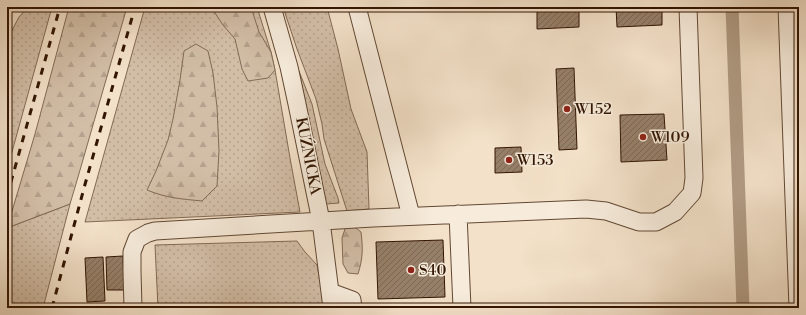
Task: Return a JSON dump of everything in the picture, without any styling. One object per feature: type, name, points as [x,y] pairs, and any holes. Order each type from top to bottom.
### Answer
[{"type":"street","name":"KUŹNICKA","points":[[272,7],[289,67],[321,221],[331,300]]},
{"type":"street","points":[[357,7],[411,216]]},
{"type":"street","points":[[131,305],[132,252],[137,239],[154,231],[411,216],[586,209],[606,211],[639,222],[656,222],[675,212],[692,193],[694,178],[688,7]]},
{"type":"street","points":[[791,14],[796,152],[798,308]]},
{"type":"street","points":[[458,214],[462,308]]},
{"type":"street","points":[[331,300],[352,300],[353,308]]},
{"type":"green space","points":[[28,7],[52,7],[7,170],[7,40],[19,17]]},
{"type":"green space","points":[[69,7],[127,7],[70,204],[7,228],[35,134]]},
{"type":"green space","points":[[145,7],[257,7],[275,70],[300,212],[85,222]]},
{"type":"green space","points":[[211,7],[251,7],[259,32],[271,52],[275,70],[268,78],[248,81],[242,69],[235,39]]},
{"type":"green space","points":[[283,7],[327,7],[351,109],[367,152],[369,209],[347,211],[324,139],[316,99]]},
{"type":"green space","points":[[196,44],[208,51],[213,73],[217,107],[219,151],[217,186],[202,201],[181,199],[147,190],[168,140],[173,119],[184,51]]},
{"type":"green space","points":[[299,71],[312,104],[325,164],[339,203],[326,204]]},
{"type":"green space","points":[[70,204],[43,308],[7,308],[7,228]]},
{"type":"green space","points":[[352,225],[361,232],[362,253],[358,274],[348,273],[343,264],[342,238],[345,229]]},
{"type":"green space","points":[[297,241],[317,265],[322,291],[323,308],[158,308],[155,245]]},
{"type":"building","points":[[537,7],[579,7],[579,27],[537,29]]},
{"type":"building","points":[[616,7],[662,7],[662,25],[617,27]]},
{"type":"building","name":"W152","points":[[574,68],[577,149],[559,150],[556,69]]},
{"type":"building","name":"W109","points":[[664,114],[667,160],[621,162],[620,115]]},
{"type":"building","name":"W153","points":[[521,147],[522,172],[495,173],[495,148]]},
{"type":"building","name":"S40","points":[[443,240],[445,297],[378,299],[376,242]]},
{"type":"building","points":[[123,256],[124,290],[107,290],[106,257]]},
{"type":"building","points":[[103,257],[105,301],[87,302],[85,258]]},
{"type":"waterway","points":[[732,7],[743,308]]},
{"type":"railway","points":[[7,196],[60,7]]},
{"type":"railway","points":[[52,308],[135,7]]},
{"type":"place","name":"W152","points":[[567,109]]},
{"type":"place","name":"W109","points":[[643,137]]},
{"type":"place","name":"W153","points":[[509,160]]},
{"type":"place","name":"S40","points":[[411,270]]}]
